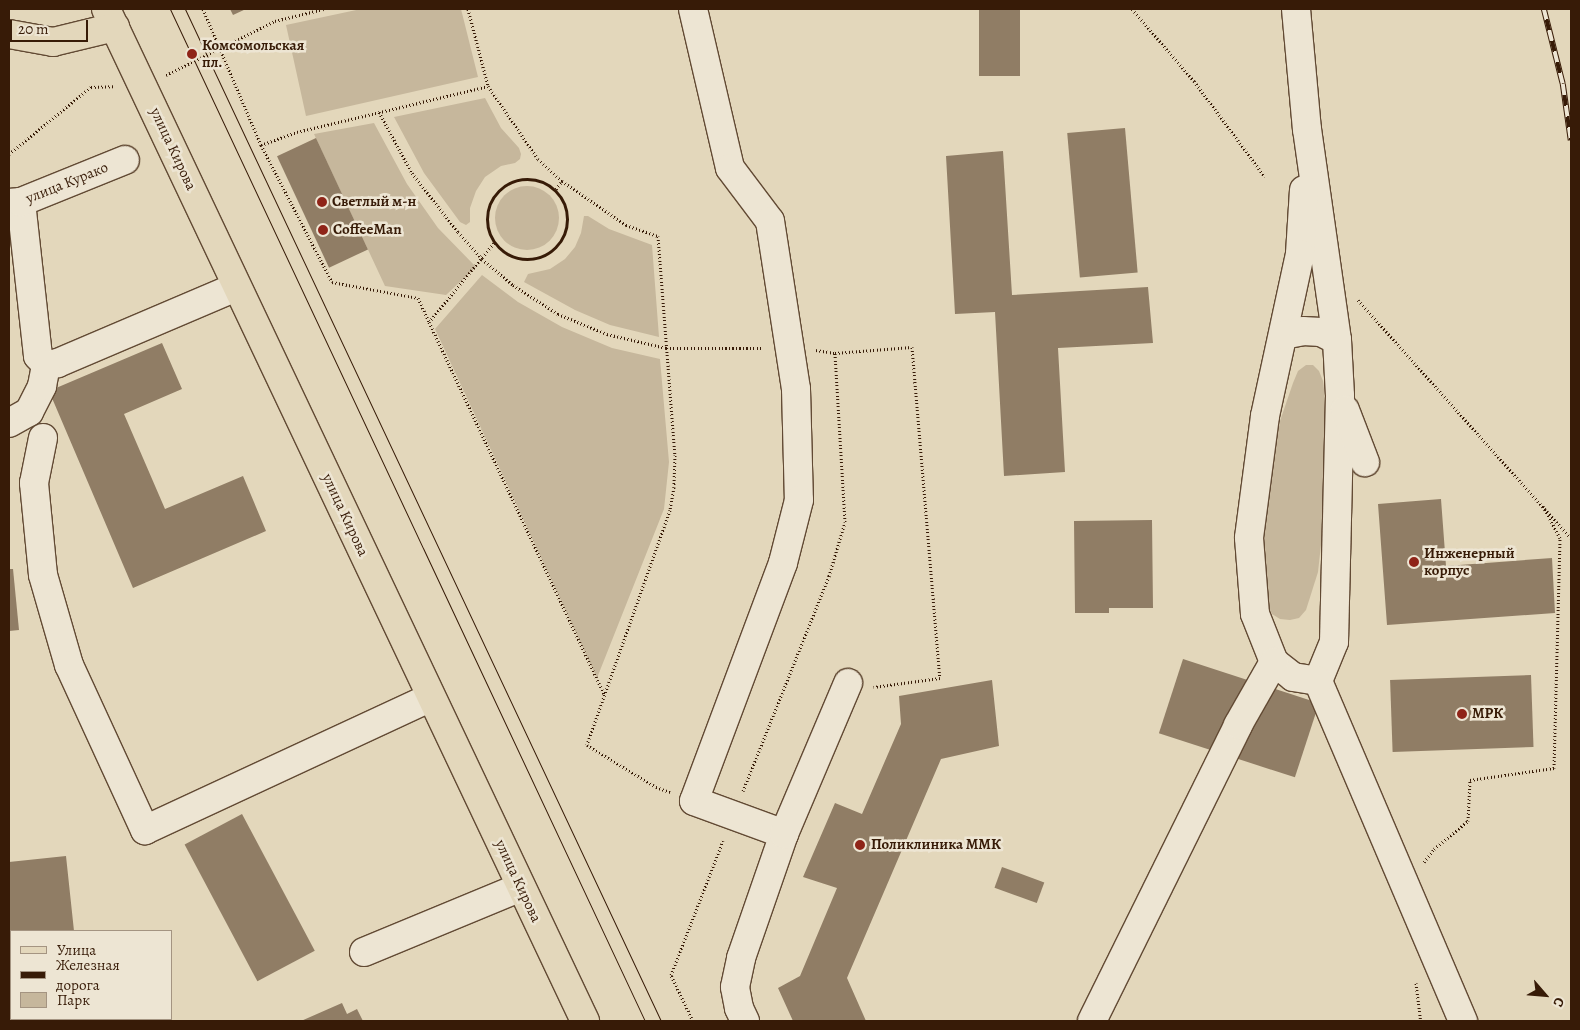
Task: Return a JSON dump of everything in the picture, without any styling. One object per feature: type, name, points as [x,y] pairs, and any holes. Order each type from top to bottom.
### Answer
[{"type":"main road","points":[[9,34],[53,42],[110,18]]},
{"type":"main road","name":"улица Кирова","points":[[110,18],[144,86],[236,287],[585,1021]]},
{"type":"street","points":[[693,9],[730,168],[770,221],[796,389],[799,500],[783,563],[694,801],[784,834]]},
{"type":"street","points":[[1296,9],[1307,129],[1337,340],[1340,396],[1334,642],[1318,681],[1463,1021]]},
{"type":"street","points":[[1307,129],[1300,254],[1265,416],[1249,538],[1255,614],[1274,662],[1293,677],[1318,681]]},
{"type":"street","name":"улица Курако","points":[[15,203],[125,160]]},
{"type":"street","points":[[15,203],[38,356],[46,365]]},
{"type":"street","points":[[46,365],[58,363],[236,287]]},
{"type":"street","points":[[1283,335],[1302,331],[1321,332],[1337,340]]},
{"type":"street","points":[[9,424],[29,412],[42,386],[46,365]]},
{"type":"street","points":[[1340,396],[1365,462]]},
{"type":"street","points":[[43,438],[34,483],[43,575],[69,665],[145,830],[431,697]]},
{"type":"street","points":[[1092,1021],[1238,725],[1274,662]]},
{"type":"street","points":[[745,1021],[739,1008],[735,987],[741,958],[784,834],[858,686]]},
{"type":"street","points":[[364,952],[521,887]]},
{"type":"path","points":[[202,9],[261,145],[332,282],[418,298],[604,694]]},
{"type":"path","points":[[468,9],[488,86],[538,159],[562,181],[626,225],[658,236],[675,456],[670,510],[587,745],[656,788],[694,801]]},
{"type":"path","points":[[1132,9],[1194,81],[1265,177]]},
{"type":"path","points":[[261,145],[297,132],[488,86]]},
{"type":"path","points":[[379,112],[412,173],[458,232],[482,259],[513,285],[558,314],[607,334],[666,348],[791,348],[835,353],[912,346],[940,678],[858,686]]},
{"type":"path","points":[[518,178],[538,179],[556,189],[567,210],[566,231],[551,252],[528,260],[508,255],[494,243],[486,227],[487,208],[499,188],[518,178]]},
{"type":"path","points":[[556,189],[562,181]]},
{"type":"path","points":[[429,322],[494,243]]},
{"type":"path","points":[[1355,296],[1571,538]]},
{"type":"path","points":[[692,1021],[671,974],[829,576],[845,522],[835,353]]},
{"type":"path","points":[[1404,886],[1434,849],[1468,821],[1470,780],[1554,768],[1560,538],[1543,506]]},
{"type":"path","points":[[1415,973],[1421,1021]]},
{"type":"green space","points":[[361,9],[461,9],[478,77],[306,116],[286,25]]},
{"type":"green space","points":[[485,98],[501,128],[519,148],[521,154],[520,159],[515,163],[501,166],[485,177],[476,191],[470,208],[470,222],[466,225],[460,222],[424,173],[394,117]]},
{"type":"green space","points":[[374,123],[407,184],[438,228],[476,267],[446,295],[385,286],[314,134]]},
{"type":"green space","points":[[527,186],[539,188],[550,195],[557,206],[559,218],[557,230],[550,241],[539,248],[527,250],[515,248],[504,241],[497,230],[495,218],[497,206],[504,195],[515,188]]},
{"type":"green space","points":[[584,216],[588,216],[609,229],[652,245],[659,337],[610,325],[575,310],[524,282],[528,274],[550,269],[565,259],[575,247],[581,233]]},
{"type":"green space","points":[[482,275],[518,302],[562,327],[612,348],[660,359],[669,462],[664,509],[597,678],[435,329]]},
{"type":"green space","points":[[1306,365],[1313,365],[1319,371],[1323,381],[1330,440],[1318,572],[1306,610],[1299,618],[1290,620],[1280,619],[1272,614],[1267,604],[1264,540],[1270,475],[1280,421],[1298,371]]},
{"type":"building","points":[[230,9],[246,9],[233,15]]},
{"type":"building","points":[[979,9],[1020,9],[1020,76],[979,76]]},
{"type":"building","points":[[1125,128],[1138,272],[1080,278],[1067,133]]},
{"type":"building","name":"Светлый м-н","points":[[316,138],[368,249],[329,268],[277,156]]},
{"type":"building","points":[[1003,151],[1012,295],[1148,287],[1153,343],[1058,348],[1065,472],[1004,476],[995,312],[955,314],[946,156]]},
{"type":"building","points":[[162,343],[182,389],[124,414],[165,509],[243,476],[266,531],[133,588],[49,391]]},
{"type":"building","name":"Инженерный корпус","points":[[1441,499],[1446,566],[1552,558],[1555,613],[1387,625],[1378,504]]},
{"type":"building","points":[[1152,520],[1153,608],[1109,608],[1109,613],[1075,613],[1074,521]]},
{"type":"building","points":[[9,569],[13,569],[19,630],[9,631]]},
{"type":"building","points":[[1183,659],[1319,703],[1295,777],[1159,733]]},
{"type":"building","name":"МРК","points":[[1531,675],[1534,747],[1393,752],[1390,680]]},
{"type":"building","name":"Поликлиника ММК","points":[[992,680],[999,746],[941,759],[847,978],[866,1021],[793,1021],[778,988],[800,976],[837,888],[803,877],[835,803],[862,814],[901,724],[899,696]]},
{"type":"building","points":[[242,814],[315,951],[257,981],[185,845]]},
{"type":"building","points":[[66,856],[74,930],[10,930],[10,1020],[82,1021],[9,1021],[9,862]]},
{"type":"building","points":[[1002,867],[1044,882],[1037,903],[994,888]]},
{"type":"building","points":[[342,1003],[347,1014],[357,1009],[363,1021],[301,1021]]},
{"type":"tram line","points":[[170,9],[645,1021]]},
{"type":"tram line","points":[[185,9],[661,1021]]},
{"type":"railway","points":[[1544,9],[1563,84],[1571,140]]},
{"type":"place","name":"Комсомольская пл.","points":[[192,54]]},
{"type":"place","name":"Светлый м-н","points":[[322,202]]},
{"type":"place","name":"CoffeeMan","points":[[323,230]]},
{"type":"place","name":"Инженерный корпус","points":[[1414,562]]},
{"type":"place","name":"МРК","points":[[1462,714]]},
{"type":"place","name":"Поликлиника ММК","points":[[860,845]]}]
